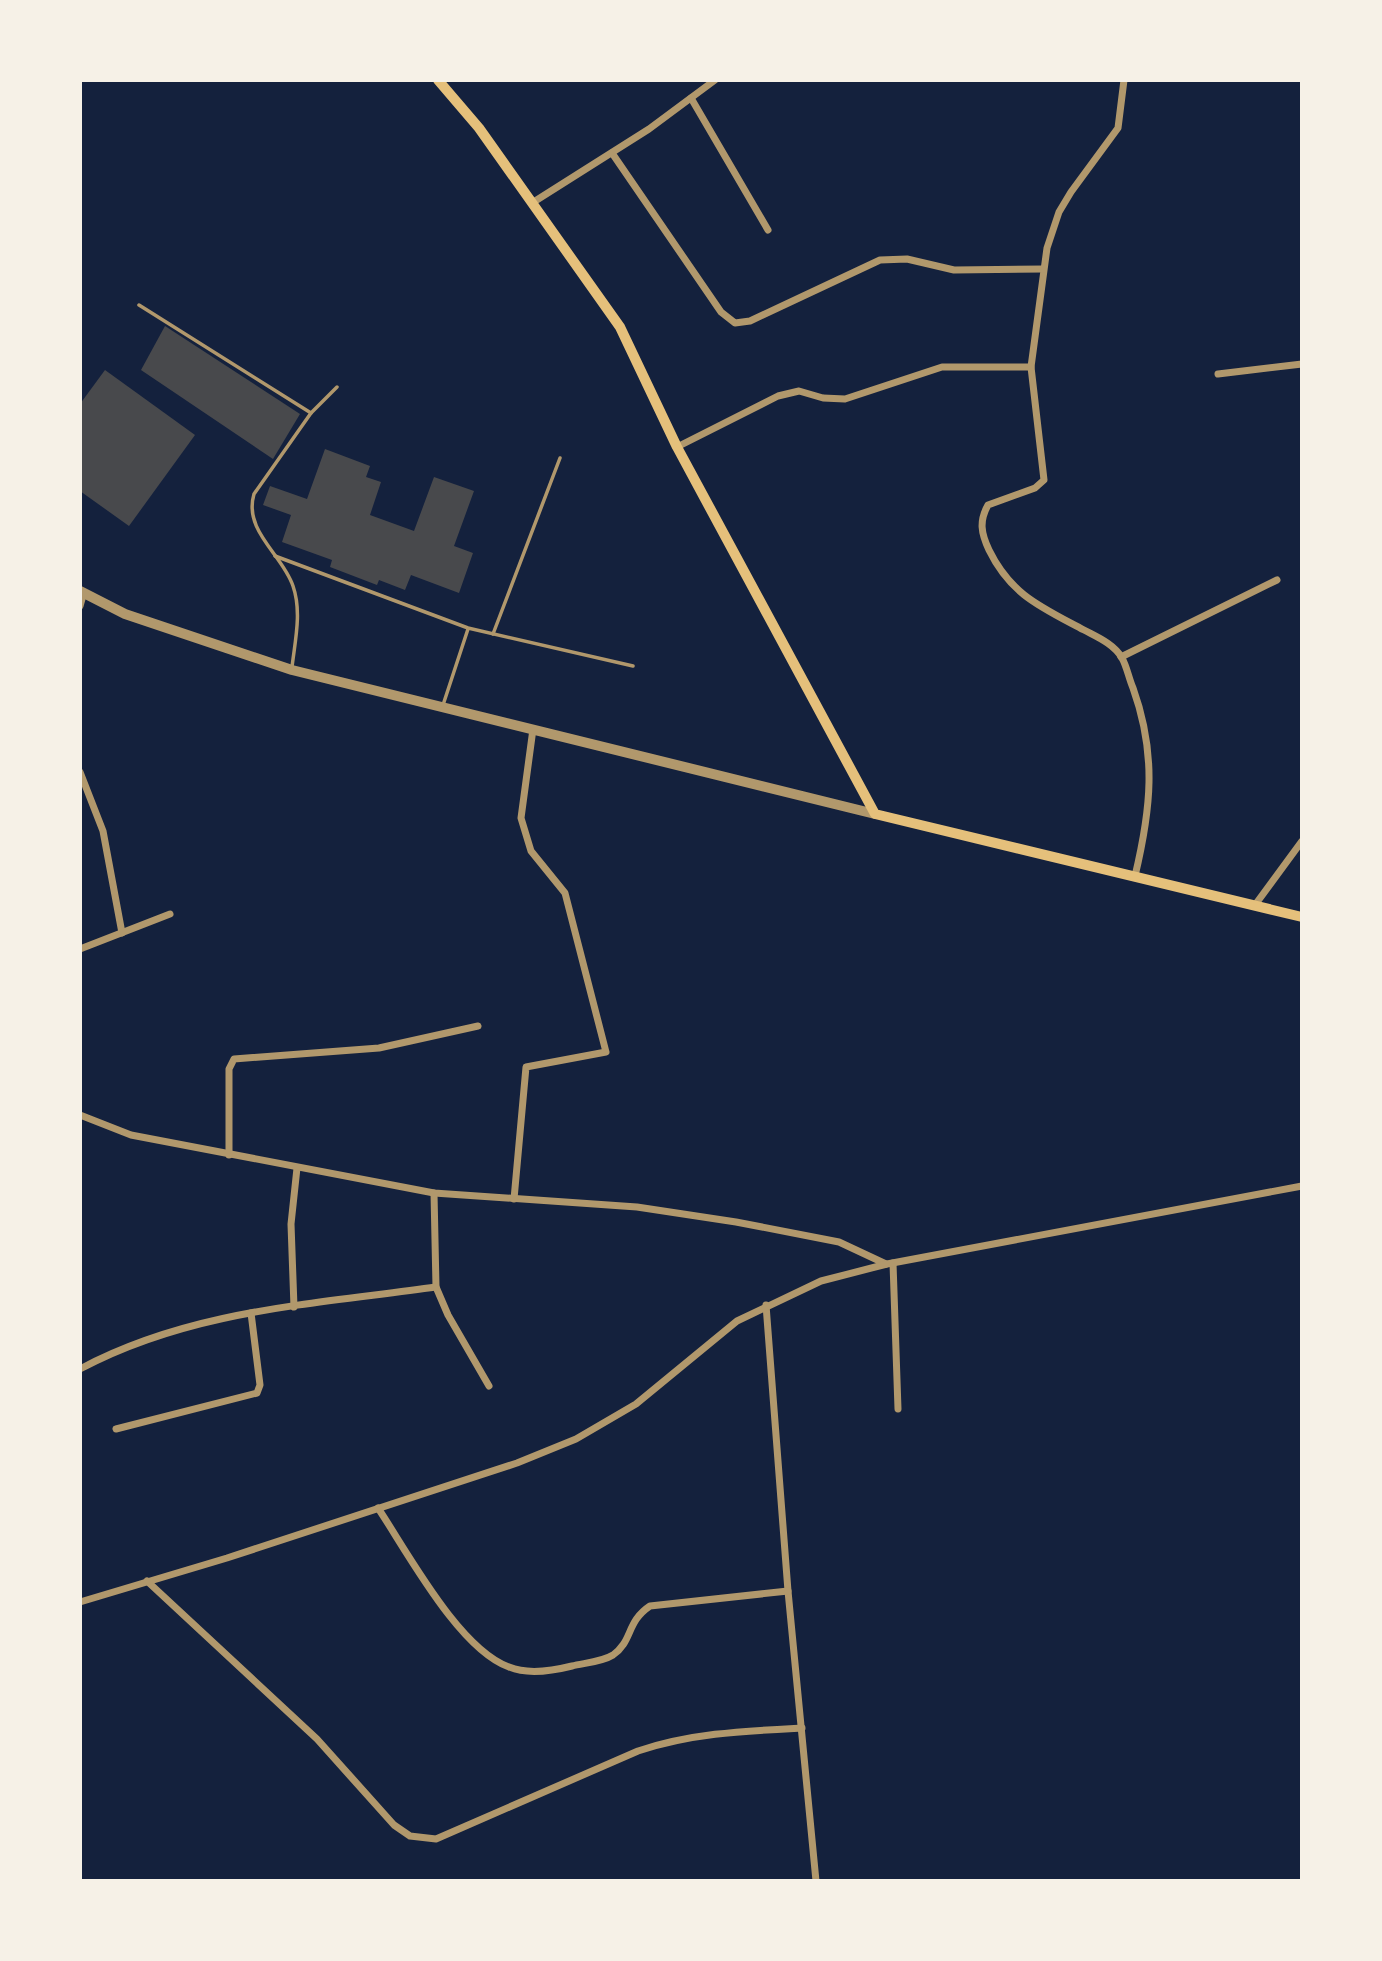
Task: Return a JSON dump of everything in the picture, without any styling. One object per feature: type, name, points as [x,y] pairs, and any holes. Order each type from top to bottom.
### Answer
[{"type":"main road","points":[[438,80],[479,128],[620,327],[677,447],[875,814],[1301,918]]},
{"type":"street","points":[[532,203],[612,153],[715,80]]},
{"type":"street","points":[[1124,80],[1118,128],[1059,212],[1047,248],[1031,367],[1044,480],[1035,488],[988,505],[981,517],[982,536],[1001,574],[1017,591],[1037,605],[1104,640],[1121,657],[1141,711],[1151,783],[1147,823],[1135,876]]},
{"type":"street","points":[[691,99],[768,230]]},
{"type":"street","points":[[612,153],[721,312],[735,323],[750,321],[880,260],[907,259],[954,270],[1044,269]]},
{"type":"street","points":[[1218,374],[1301,364]]},
{"type":"street","points":[[677,447],[778,396],[799,391],[823,398],[845,399],[942,367],[1031,367]]},
{"type":"street","points":[[1121,657],[1277,580]]},
{"type":"street","points":[[80,606],[82,592],[125,614],[292,670],[875,814]]},
{"type":"street","points":[[514,1199],[526,1067],[606,1052],[565,893],[531,851],[521,818],[534,729]]},
{"type":"street","points":[[80,772],[103,831],[122,933]]},
{"type":"street","points":[[1255,905],[1301,841]]},
{"type":"street","points":[[80,949],[170,914]]},
{"type":"street","points":[[229,1155],[229,1069],[234,1059],[379,1048],[478,1026]]},
{"type":"street","points":[[80,1115],[131,1135],[434,1193],[637,1207],[736,1222],[839,1242],[890,1264]]},
{"type":"street","points":[[294,1307],[291,1224],[297,1168]]},
{"type":"street","points":[[80,1602],[517,1463],[576,1439],[636,1404],[737,1321],[821,1281],[890,1264],[1301,1186]]},
{"type":"street","points":[[434,1193],[436,1287],[448,1315],[489,1387]]},
{"type":"street","points":[[890,1264],[898,1409]]},
{"type":"street","points":[[80,1369],[111,1352],[188,1325],[251,1313],[436,1287]]},
{"type":"street","points":[[766,1305],[788,1591],[816,1881]]},
{"type":"street","points":[[116,1429],[254,1395],[260,1385],[251,1313]]},
{"type":"street","points":[[378,1508],[454,1623],[494,1661],[510,1668],[555,1670],[611,1657],[624,1646],[636,1616],[650,1606],[788,1591]]},
{"type":"street","points":[[147,1581],[317,1739],[394,1825],[410,1836],[422,1840],[436,1839],[638,1751],[670,1740],[702,1734],[802,1728]]},
{"type":"lane","points":[[139,306],[311,413]]},
{"type":"lane","points":[[292,670],[298,608],[293,584],[259,532],[251,505],[254,494],[311,413],[337,387]]},
{"type":"lane","points":[[493,634],[560,458]]},
{"type":"lane","points":[[275,556],[468,628],[632,666]]},
{"type":"lane","points":[[443,707],[468,628]]},
{"type":"building","points":[[165,326],[300,414],[273,459],[141,370]]},
{"type":"building","points":[[105,370],[195,435],[129,526],[80,491],[80,404]]},
{"type":"building","points":[[325,449],[370,466],[366,477],[381,482],[370,515],[414,531],[434,477],[474,491],[454,546],[473,553],[459,593],[411,575],[405,590],[379,580],[377,585],[330,567],[332,560],[282,542],[291,515],[263,505],[270,486],[307,499]]}]
